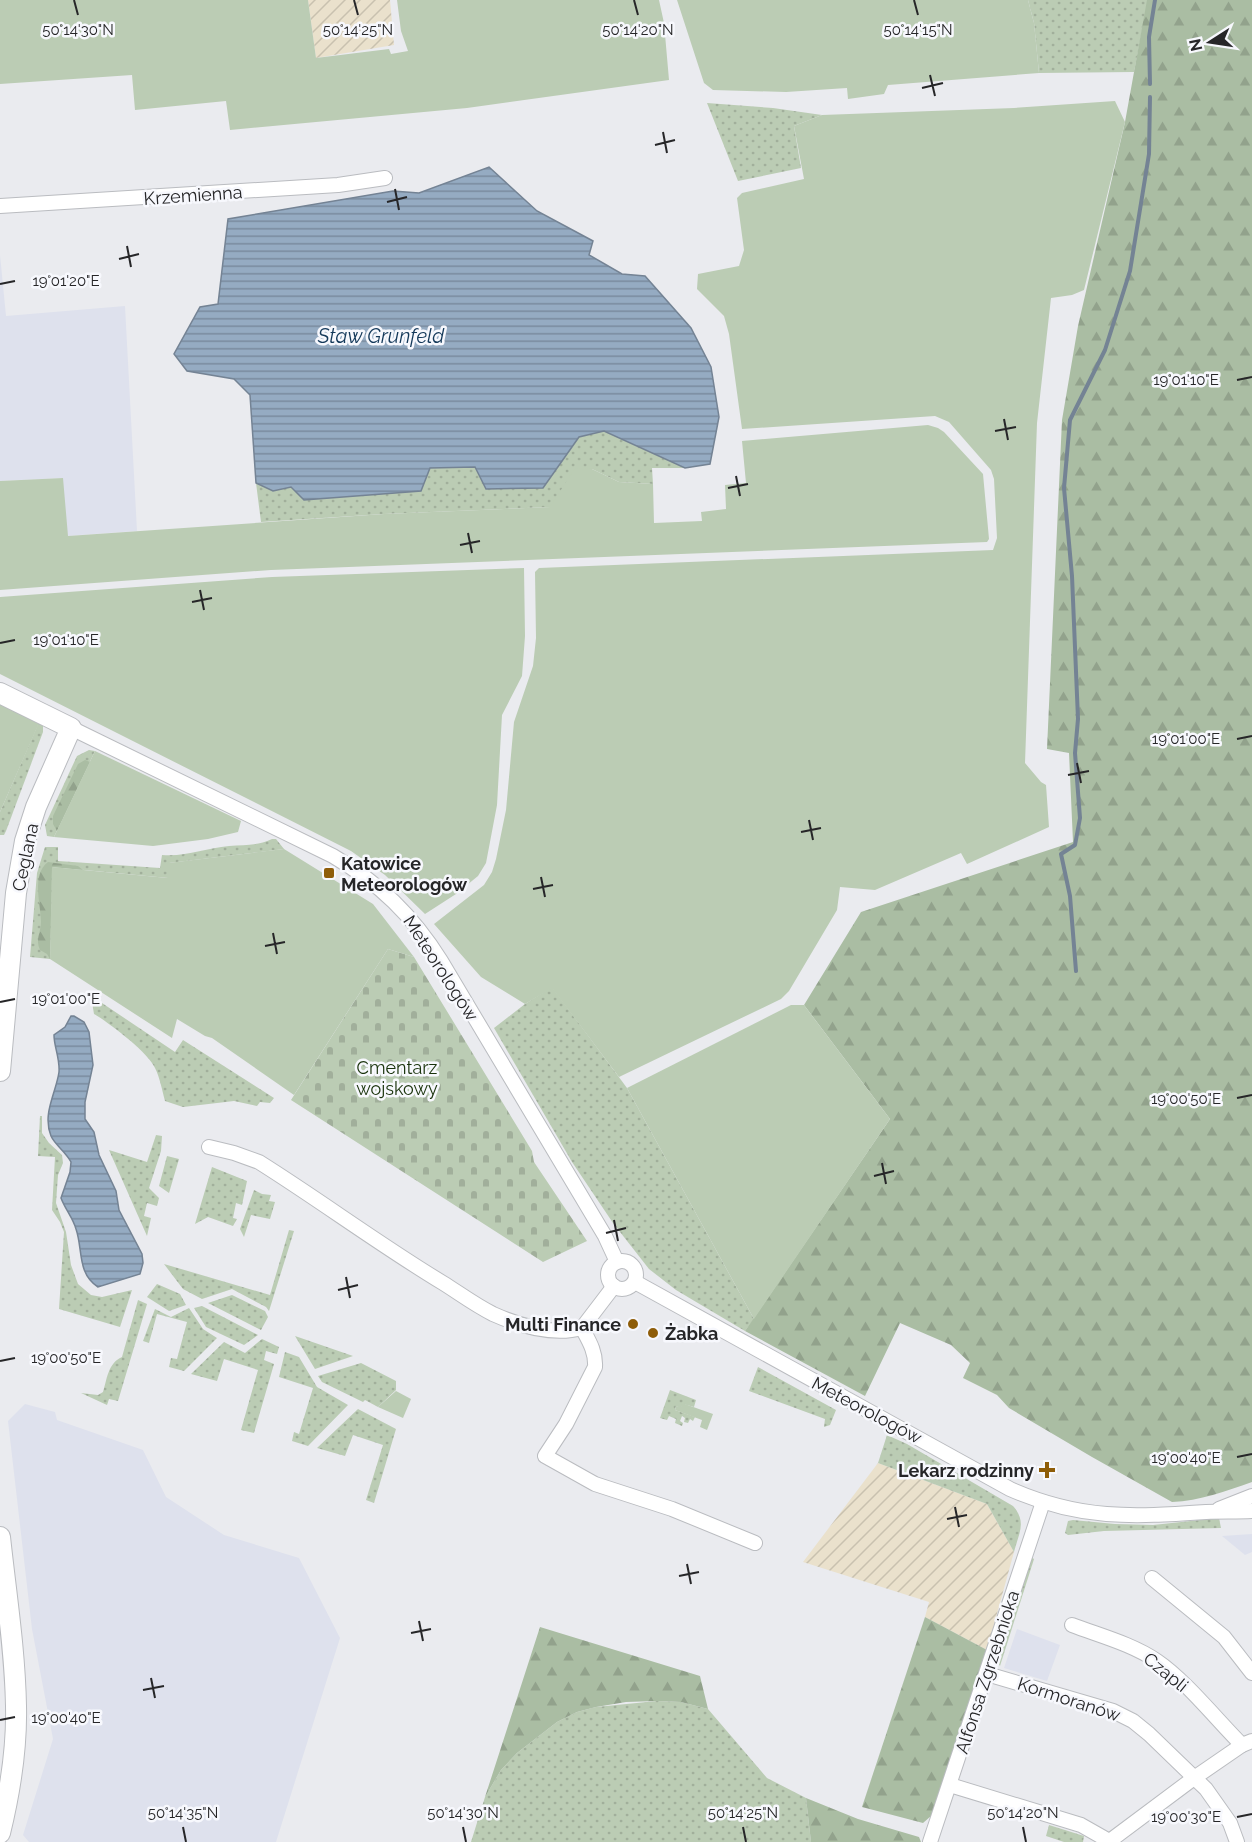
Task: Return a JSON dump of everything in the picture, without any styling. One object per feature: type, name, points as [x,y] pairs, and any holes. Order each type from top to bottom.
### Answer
[{"type":"street","name":"Krzemienna","points":[[0,206],[327,186],[385,178]]},
{"type":"street","points":[[0,693],[70,728]]},
{"type":"street","name":"Ceglana","points":[[0,1071],[16,893],[25,840],[36,807],[70,728]]},
{"type":"street","name":"Meteorologów","points":[[70,728],[333,856],[366,877],[394,901],[419,928],[441,961],[605,1236],[617,1262],[627,1261],[634,1267],[636,1277],[634,1282],[1010,1489],[1043,1502],[1075,1510],[1119,1516],[1252,1511]]},
{"type":"street","points":[[209,1147],[259,1162],[423,1271],[494,1314],[518,1323],[548,1330],[564,1331],[582,1328],[614,1286]]},
{"type":"street","points":[[617,1262],[609,1271],[609,1279],[614,1286],[625,1289],[634,1282]]},
{"type":"street","points":[[582,1328],[596,1358],[595,1367],[566,1424],[545,1456],[595,1484],[672,1509],[755,1543]]},
{"type":"street","points":[[1208,1512],[1252,1496]]},
{"type":"street","name":"Alfonsa Zgrzebnioka","points":[[930,1842],[1043,1502]]},
{"type":"street","points":[[0,1537],[16,1707],[12,1774],[0,1833]]},
{"type":"street","points":[[1152,1578],[1224,1637],[1252,1673]]},
{"type":"street","name":"Czapli","points":[[1072,1625],[1134,1648],[1158,1662],[1247,1743]]},
{"type":"street","name":"Kormoranów","points":[[987,1674],[1123,1715],[1149,1734],[1206,1789],[1230,1823],[1237,1842]]},
{"type":"street","points":[[950,1785],[1081,1825],[1111,1841],[1194,1778],[1247,1743]]},
{"type":"shaded area","points":[[308,0],[390,0],[394,45],[316,58]]},
{"type":"shaded area","points":[[0,255],[6,316],[125,306],[137,531],[67,536],[62,478],[0,481]]},
{"type":"shaded area","points":[[25,1404],[55,1412],[57,1420],[143,1450],[166,1497],[224,1535],[299,1558],[340,1638],[276,1842],[29,1842],[23,1835],[53,1739],[32,1629],[8,1421]]},
{"type":"shaded area","points":[[878,1463],[987,1504],[1014,1552],[987,1650],[925,1617],[929,1602],[803,1562]]},
{"type":"shaded area","points":[[1252,1534],[1252,1552],[1245,1555],[1222,1536]]},
{"type":"shaded area","points":[[1017,1629],[1060,1645],[1047,1681],[1004,1668]]},
{"type":"green space","points":[[0,0],[308,0],[316,58],[389,49],[391,54],[408,51],[401,31],[397,0],[659,0],[664,23],[669,80],[467,108],[230,130],[226,101],[135,110],[132,75],[0,84]]},
{"type":"green space","points":[[677,0],[1028,0],[1034,23],[1039,73],[888,85],[884,94],[848,99],[847,88],[786,92],[713,90],[704,83]]},
{"type":"green space","points":[[1028,0],[1148,0],[1134,72],[1039,73],[1034,23]]},
{"type":"green space","points":[[1147,0],[1252,0],[1252,1482],[1203,1498],[1172,1502],[1009,1408],[997,1395],[963,1378],[970,1363],[951,1345],[900,1323],[865,1396],[745,1331],[890,1119],[804,1005],[861,912],[1073,842],[1069,753],[1047,749],[1062,420],[1078,326],[1125,122]]},
{"type":"green space","points":[[1115,101],[1125,122],[1084,290],[1072,295],[1051,298],[1037,423],[1025,763],[1046,785],[1049,827],[967,864],[961,853],[875,890],[840,887],[837,910],[789,991],[781,999],[619,1077],[552,988],[525,1004],[481,977],[434,924],[484,885],[492,872],[496,859],[506,810],[514,722],[533,666],[536,638],[535,572],[539,568],[993,550],[997,538],[994,479],[991,470],[949,422],[935,416],[742,429],[729,334],[724,316],[697,289],[698,274],[739,266],[744,250],[737,198],[742,193],[804,179],[794,126],[822,115],[1014,108]]},
{"type":"green space","points":[[707,103],[773,108],[822,115],[794,126],[801,168],[738,181]]},
{"type":"green space","points":[[928,425],[944,432],[983,474],[989,539],[987,542],[271,570],[0,590],[0,481],[63,478],[68,536],[384,514],[550,507],[575,468],[592,469],[619,482],[653,484],[654,523],[702,521],[701,512],[726,509],[725,485],[746,483],[742,441]]},
{"type":"green space","points":[[604,431],[685,468],[652,468],[653,484],[619,482],[592,469],[551,507],[261,522],[256,483],[273,491],[291,486],[305,500],[326,498],[430,468],[476,467],[486,489],[543,488],[579,437]]},
{"type":"green space","points":[[524,568],[525,636],[522,676],[502,715],[497,805],[486,863],[478,876],[456,894],[425,914],[385,875],[351,851],[0,674],[0,597],[272,577]]},
{"type":"green space","points":[[0,704],[39,723],[0,812]]},
{"type":"green space","points":[[39,722],[43,726],[43,732],[6,831],[4,835],[0,835],[0,812]]},
{"type":"green space","points":[[89,750],[95,751],[54,837],[47,836],[45,825],[77,756]]},
{"type":"green space","points":[[95,751],[241,821],[238,832],[208,839],[153,846],[54,837]]},
{"type":"green space","points":[[85,760],[90,762],[57,831],[53,824],[53,816],[78,764]]},
{"type":"green space","points":[[276,839],[284,849],[169,863],[168,878],[53,867],[50,959],[30,957],[37,873],[45,847],[58,847],[58,861],[160,868],[162,855],[179,855],[221,847],[256,844]]},
{"type":"green space","points":[[284,849],[373,904],[414,957],[388,949],[294,1095],[212,1038],[177,1019],[172,1038],[50,959],[52,867],[168,878],[168,863]]},
{"type":"green space","points":[[48,862],[78,866],[83,870],[52,867],[50,959],[40,950],[38,942],[41,922],[38,882]]},
{"type":"green space","name":"Cmentarz wojskowy","points":[[388,949],[414,957],[532,1151],[534,1162],[587,1241],[543,1262],[291,1100]]},
{"type":"green space","points":[[552,987],[627,1088],[754,1319],[745,1331],[676,1290],[649,1269],[613,1223],[572,1162],[494,1028]]},
{"type":"green space","points":[[96,999],[175,1052],[183,1040],[274,1098],[270,1103],[260,1102],[257,1106],[234,1101],[183,1107],[165,1101],[158,1076],[151,1062],[127,1038],[94,1014],[92,1002]]},
{"type":"green space","points":[[791,1005],[804,1005],[890,1119],[754,1319],[627,1088]]},
{"type":"green space","points":[[40,1116],[42,1116],[42,1133],[62,1155],[63,1163],[58,1175],[56,1203],[66,1232],[71,1265],[78,1284],[91,1295],[102,1297],[132,1290],[120,1327],[59,1309],[64,1232],[52,1210],[55,1157],[38,1156]]},
{"type":"green space","points":[[156,1135],[162,1136],[161,1151],[149,1188],[159,1198],[157,1206],[147,1203],[144,1216],[151,1218],[147,1236],[109,1150],[147,1162]]},
{"type":"green space","points":[[167,1156],[179,1159],[169,1193],[159,1186]]},
{"type":"green space","points":[[212,1167],[247,1181],[242,1205],[236,1203],[233,1218],[237,1219],[233,1226],[208,1217],[195,1224]]},
{"type":"green space","points":[[254,1190],[271,1195],[269,1201],[275,1202],[270,1219],[251,1215],[244,1237],[240,1229]]},
{"type":"green space","points":[[289,1230],[294,1231],[269,1311],[266,1307],[232,1289],[202,1299],[183,1289],[164,1264],[270,1295]]},
{"type":"green space","points":[[157,1284],[180,1294],[186,1305],[169,1311],[147,1297]]},
{"type":"green space","points":[[232,1295],[265,1311],[268,1317],[261,1330],[208,1303]]},
{"type":"green space","points":[[138,1300],[147,1304],[118,1401],[109,1399],[107,1405],[81,1393],[98,1395],[103,1392],[111,1367],[122,1357]]},
{"type":"green space","points":[[202,1306],[258,1335],[244,1345],[206,1327],[194,1308]]},
{"type":"green space","points":[[189,1308],[203,1329],[217,1338],[184,1371],[169,1367],[171,1358],[177,1359],[187,1322],[157,1314],[149,1343],[143,1341],[155,1309],[171,1317]]},
{"type":"green space","points":[[295,1336],[353,1356],[315,1369]]},
{"type":"green space","points":[[262,1339],[279,1347],[277,1354],[266,1351],[264,1360],[274,1364],[254,1433],[241,1430],[258,1370],[224,1359],[217,1381],[191,1374],[224,1342],[245,1353]]},
{"type":"green space","points":[[285,1352],[299,1357],[317,1387],[348,1405],[308,1446],[292,1441],[294,1432],[299,1434],[313,1388],[279,1377]]},
{"type":"green space","points":[[361,1363],[396,1381],[396,1390],[378,1407],[322,1382],[318,1376]]},
{"type":"green space","points":[[758,1367],[836,1410],[830,1425],[824,1427],[825,1419],[749,1391]]},
{"type":"green space","points":[[670,1390],[696,1400],[694,1407],[683,1404],[681,1408],[676,1406],[675,1410],[695,1417],[693,1421],[690,1419],[688,1423],[684,1422],[685,1418],[682,1416],[680,1421],[683,1423],[682,1426],[675,1423],[676,1419],[669,1416],[667,1420],[660,1418]]},
{"type":"green space","points":[[396,1391],[411,1399],[403,1418],[378,1407]]},
{"type":"green space","points":[[682,1403],[713,1414],[707,1430],[700,1427],[702,1420],[675,1410],[676,1406],[681,1407]]},
{"type":"green space","points":[[358,1409],[396,1429],[374,1503],[366,1500],[383,1445],[353,1435],[345,1456],[317,1448]]},
{"type":"green space","points":[[887,1435],[907,1444],[1013,1506],[1021,1523],[1014,1552],[987,1504],[878,1463]]},
{"type":"green space","points":[[1219,1518],[1221,1528],[1104,1531],[1068,1535],[1065,1533],[1068,1521],[1073,1520],[1153,1525]]},
{"type":"green space","points":[[1031,1557],[1034,1559],[1000,1666],[997,1662]]},
{"type":"green space","points":[[925,1617],[987,1650],[934,1809],[931,1816],[923,1823],[862,1807]]},
{"type":"green space","points":[[540,1627],[700,1676],[708,1709],[681,1702],[657,1701],[626,1702],[577,1712],[557,1722],[517,1753],[501,1770],[485,1797]]},
{"type":"green space","points":[[657,1701],[681,1702],[708,1709],[767,1778],[806,1798],[811,1842],[471,1842],[485,1797],[501,1770],[517,1753],[557,1722],[577,1712],[596,1707]]},
{"type":"green space","points":[[806,1798],[858,1819],[919,1837],[921,1842],[811,1842]]},
{"type":"green space","points":[[1049,1825],[1084,1836],[1083,1842],[1064,1842],[1046,1836]]},
{"type":"water","name":"Staw Grunfeld","points":[[489,167],[537,211],[593,241],[589,255],[622,274],[645,276],[691,328],[711,367],[719,417],[710,464],[685,468],[604,431],[579,437],[543,488],[486,489],[475,467],[430,468],[421,491],[304,500],[291,487],[273,491],[256,483],[250,395],[234,379],[187,371],[174,354],[200,307],[218,304],[228,219],[393,191],[419,193]]},
{"type":"water","points":[[71,1016],[84,1022],[89,1032],[93,1065],[85,1102],[85,1119],[94,1132],[99,1155],[116,1191],[119,1210],[142,1254],[143,1263],[140,1274],[98,1287],[91,1282],[84,1268],[76,1229],[61,1198],[71,1162],[51,1136],[48,1120],[59,1072],[54,1035],[65,1027]]},
{"type":"waterway","points":[[1150,84],[1149,37],[1155,0]]},
{"type":"waterway","points":[[1076,971],[1070,896],[1061,854],[1075,845],[1080,818],[1075,753],[1078,719],[1072,576],[1064,488],[1070,420],[1105,350],[1130,271],[1149,154],[1150,97]]},
{"type":"place","name":"Katowice Meteorologów","points":[[329,873]]},
{"type":"place","name":"Multi Finance","points":[[633,1324]]},
{"type":"place","name":"Żabka","points":[[653,1333]]},
{"type":"place","name":"Lekarz rodzinny","points":[[1047,1470]]}]
